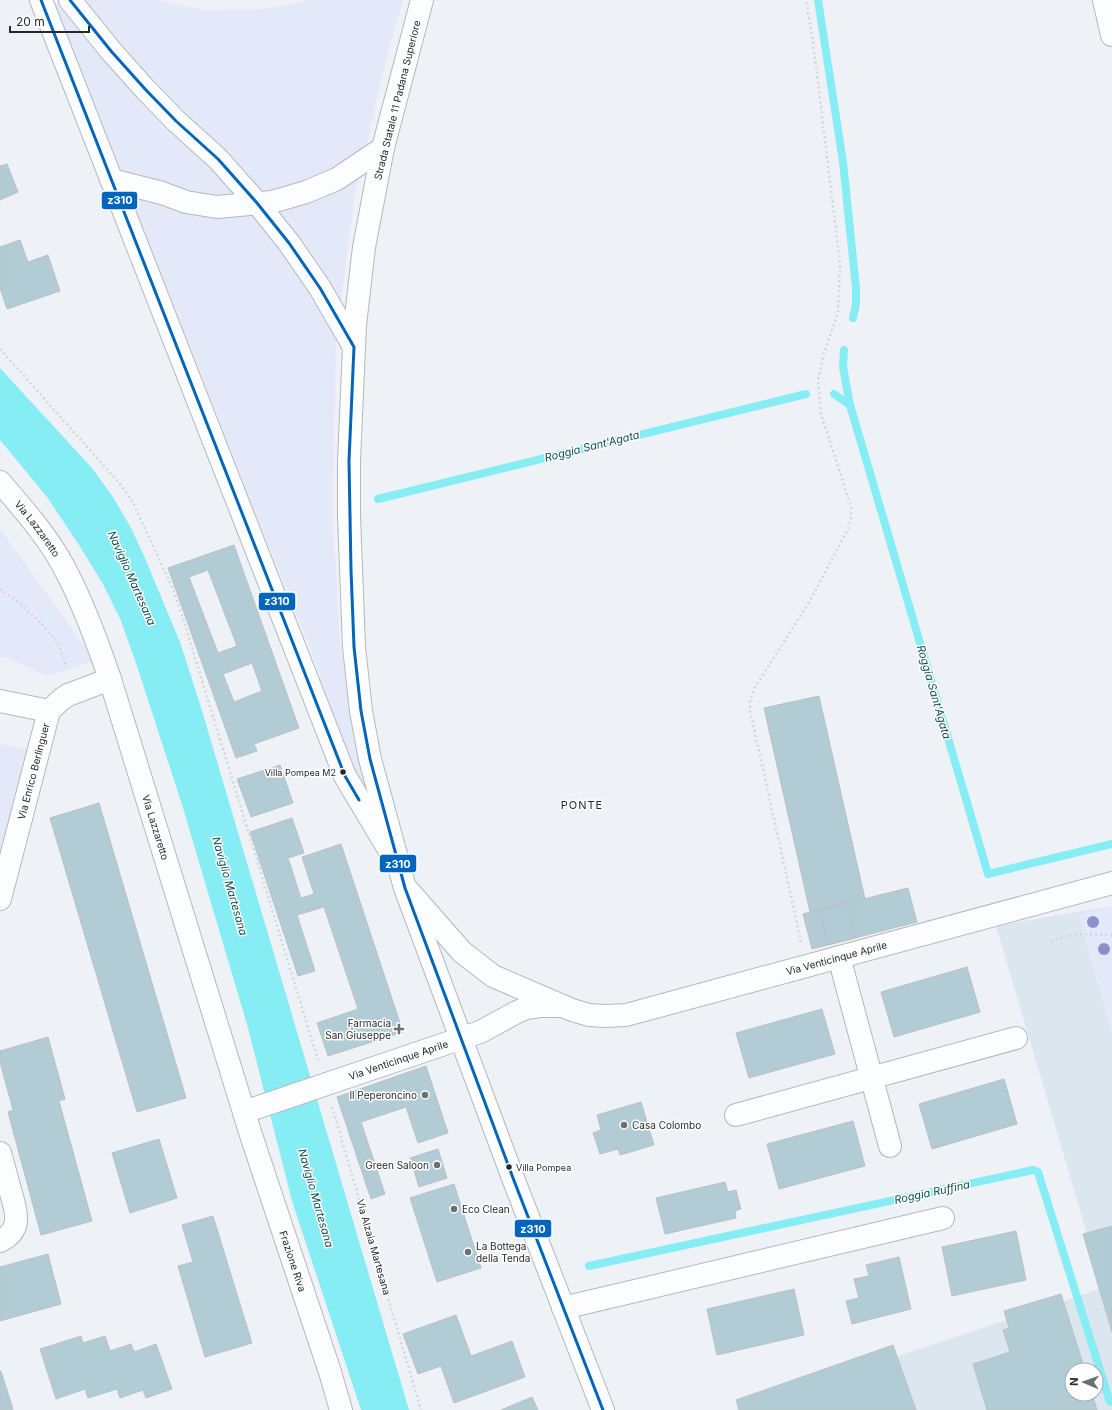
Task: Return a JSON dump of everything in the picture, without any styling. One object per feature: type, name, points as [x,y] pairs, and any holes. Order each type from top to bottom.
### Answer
[{"type":"street","points":[[42,0],[345,776],[399,866],[461,1039],[603,1410]]},
{"type":"street","points":[[70,0],[111,51],[145,89],[176,121],[218,159],[257,203],[320,288],[354,347]]},
{"type":"street","name":"Strada Statale 11 Padana Superiore","points":[[399,866],[370,759],[361,712],[354,647],[350,563],[349,469],[355,325],[364,247],[383,148],[422,0]]},
{"type":"street","points":[[1104,0],[1112,35]]},
{"type":"street","points":[[111,180],[162,193],[186,202],[202,205],[217,207],[272,202],[306,192],[337,179],[383,148]]},
{"type":"street","name":"Via Lazzaretto","points":[[0,482],[25,510],[68,574],[96,640],[110,679],[244,1112]]},
{"type":"street","name":"Via Enrico Berlinguer","points":[[0,899],[49,711],[68,695],[110,679]]},
{"type":"street","points":[[0,701],[49,711]]},
{"type":"street","name":"Via Venticinque Aprile","points":[[406,888],[462,952],[485,971],[560,1006],[589,1014],[605,1016],[626,1015],[1112,884]]},
{"type":"street","points":[[839,957],[890,1146]]},
{"type":"street","name":"Via Venticinque Aprile","points":[[317,1087],[480,1032],[526,1008],[560,1006]]},
{"type":"street","points":[[736,1115],[1016,1038]]},
{"type":"street","points":[[244,1112],[317,1087]]},
{"type":"street","name":"Frazione Riva","points":[[244,1112],[330,1372],[341,1410]]},
{"type":"street","points":[[0,1153],[17,1216],[14,1229],[0,1241]]},
{"type":"street","points":[[563,1308],[943,1218]]},
{"type":"path","points":[[806,0],[813,42],[840,264],[838,313],[824,353],[818,380],[821,414],[851,507],[851,517],[849,527],[811,599],[754,689],[750,702],[750,710],[806,966]]},
{"type":"path","name":"Via Alzaia Martesana","points":[[0,349],[121,486],[133,503],[172,587],[182,616],[317,1087],[422,1410]]},
{"type":"path","points":[[0,589],[16,600],[38,620],[58,643],[67,669]]},
{"type":"path","points":[[1051,941],[1075,934],[1112,935]]},
{"type":"shaded area","points":[[61,0],[157,0],[204,10],[265,9],[310,0],[403,0],[386,60],[355,193],[336,342],[333,520],[340,641],[350,709],[367,789],[364,790],[343,743],[310,647],[255,513],[54,5]]},
{"type":"shaded area","points":[[0,529],[95,661],[48,676],[7,658],[0,657]]},
{"type":"shaded area","points":[[0,744],[29,749],[0,869]]},
{"type":"shaded area","points":[[1112,906],[1112,1410],[735,1410],[1103,1288],[996,926]]},
{"type":"shaded area","points":[[1112,906],[1112,1034],[1078,915]]},
{"type":"water","name":"Naviglio Martesana","points":[[0,368],[92,468],[113,497],[131,528],[145,558],[180,642],[200,704],[409,1410],[361,1410],[292,1201],[248,1028],[183,808],[137,666],[121,621],[103,584],[47,497],[0,440]]},
{"type":"building","points":[[7,164],[18,192],[0,200],[0,166]]},
{"type":"building","points":[[20,240],[28,262],[48,255],[60,291],[7,309],[0,288],[0,247]]},
{"type":"building","points":[[234,545],[299,728],[254,744],[257,751],[236,758],[168,568]],"holes":[[[208,570],[237,646],[218,653],[189,577]],[[252,663],[262,691],[234,702],[223,674]]]},
{"type":"building","points":[[819,696],[865,899],[810,912],[764,708]]},
{"type":"building","points":[[280,765],[293,803],[251,817],[237,779]]},
{"type":"building","points":[[99,803],[186,1098],[137,1112],[50,818]]},
{"type":"building","points":[[292,818],[304,853],[288,858],[301,898],[314,894],[302,857],[341,844],[403,1032],[328,1056],[317,1023],[358,1009],[324,907],[297,915],[315,971],[298,976],[250,832]]},
{"type":"building","points":[[908,888],[917,922],[812,949],[803,914]]},
{"type":"building","points":[[847,903],[855,938],[828,945],[820,910]]},
{"type":"building","points":[[967,967],[980,1012],[894,1037],[881,992]]},
{"type":"building","points":[[822,1009],[835,1054],[749,1078],[736,1033]]},
{"type":"building","points":[[48,1037],[65,1099],[59,1101],[92,1221],[41,1235],[8,1112],[13,1110],[0,1062],[0,1051]]},
{"type":"building","points":[[426,1066],[448,1133],[418,1143],[406,1107],[361,1122],[385,1194],[371,1199],[337,1097]]},
{"type":"building","points":[[1004,1079],[1017,1124],[932,1149],[919,1104]]},
{"type":"building","name":"Casa Colombo","points":[[641,1102],[654,1145],[620,1155],[618,1149],[600,1154],[593,1133],[601,1130],[597,1115]]},
{"type":"building","points":[[853,1121],[865,1166],[779,1189],[767,1144]]},
{"type":"building","points":[[159,1139],[177,1198],[130,1213],[112,1153]]},
{"type":"building","points":[[438,1149],[447,1178],[419,1187],[410,1158]]},
{"type":"building","points":[[725,1182],[728,1192],[736,1190],[741,1209],[735,1211],[736,1218],[665,1234],[656,1198]]},
{"type":"building","points":[[454,1184],[481,1268],[437,1282],[410,1198]]},
{"type":"building","points":[[213,1216],[252,1343],[205,1357],[178,1266],[193,1262],[182,1225]]},
{"type":"building","points":[[1112,1226],[1112,1332],[1083,1234]]},
{"type":"building","points":[[1016,1231],[1026,1280],[952,1296],[942,1247]]},
{"type":"building","points":[[48,1254],[61,1304],[0,1321],[0,1267]]},
{"type":"building","points":[[899,1257],[911,1309],[852,1324],[846,1301],[859,1298],[854,1279],[869,1276],[866,1265]]},
{"type":"building","points":[[794,1289],[804,1335],[717,1355],[707,1309]]},
{"type":"building","points":[[1061,1294],[1082,1362],[1064,1362],[1064,1402],[1094,1402],[1097,1410],[987,1410],[973,1364],[1010,1352],[1003,1330],[1009,1328],[1004,1311]]},
{"type":"building","points":[[456,1315],[471,1356],[512,1341],[525,1377],[454,1403],[441,1366],[418,1374],[403,1334]]},
{"type":"building","points":[[81,1336],[83,1343],[105,1336],[110,1351],[131,1344],[134,1352],[156,1344],[172,1389],[146,1398],[143,1390],[120,1398],[117,1389],[88,1398],[85,1389],[56,1399],[40,1349]]},
{"type":"building","points":[[893,1345],[916,1410],[739,1410],[736,1400]]},
{"type":"building","points":[[1,1371],[13,1409],[11,1410],[0,1410]]},
{"type":"building","points":[[532,1397],[538,1410],[501,1410]]},
{"type":"waterway","points":[[818,0],[843,162],[856,288],[856,304],[853,318]]},
{"type":"waterway","points":[[844,350],[843,367],[850,405]]},
{"type":"waterway","name":"Roggia Sant'Agata","points":[[378,499],[806,394]]},
{"type":"waterway","name":"Roggia Sant'Agata","points":[[834,394],[850,405],[988,874],[1112,844]]},
{"type":"waterway","name":"Roggia Ruffina","points":[[589,1266],[1033,1170],[1038,1172],[1110,1402]]},
{"type":"transit line","name":"z310","points":[[41,0],[345,776],[359,800]]},
{"type":"transit line","name":"z310","points":[[70,0],[111,51],[145,89],[176,121],[218,159],[257,203],[289,243],[320,288],[354,347],[349,461],[351,570],[354,647],[361,711],[370,759],[405,888],[513,1178],[603,1410]]},
{"type":"place","name":"Villa Pompea M2","points":[[343,772]]},
{"type":"place","name":"Farmacia San Giuseppe","points":[[399,1029]]},
{"type":"place","name":"Il Peperoncino","points":[[425,1095]]},
{"type":"place","name":"Casa Colombo","points":[[624,1125]]},
{"type":"place","name":"Green Saloon","points":[[437,1165]]},
{"type":"place","name":"Villa Pompea","points":[[509,1167]]},
{"type":"place","name":"Eco Clean","points":[[454,1209]]},
{"type":"place","name":"La Bottega della Tenda","points":[[468,1252]]},
{"type":"district","name":"PONTE","points":[[582,805]]}]
